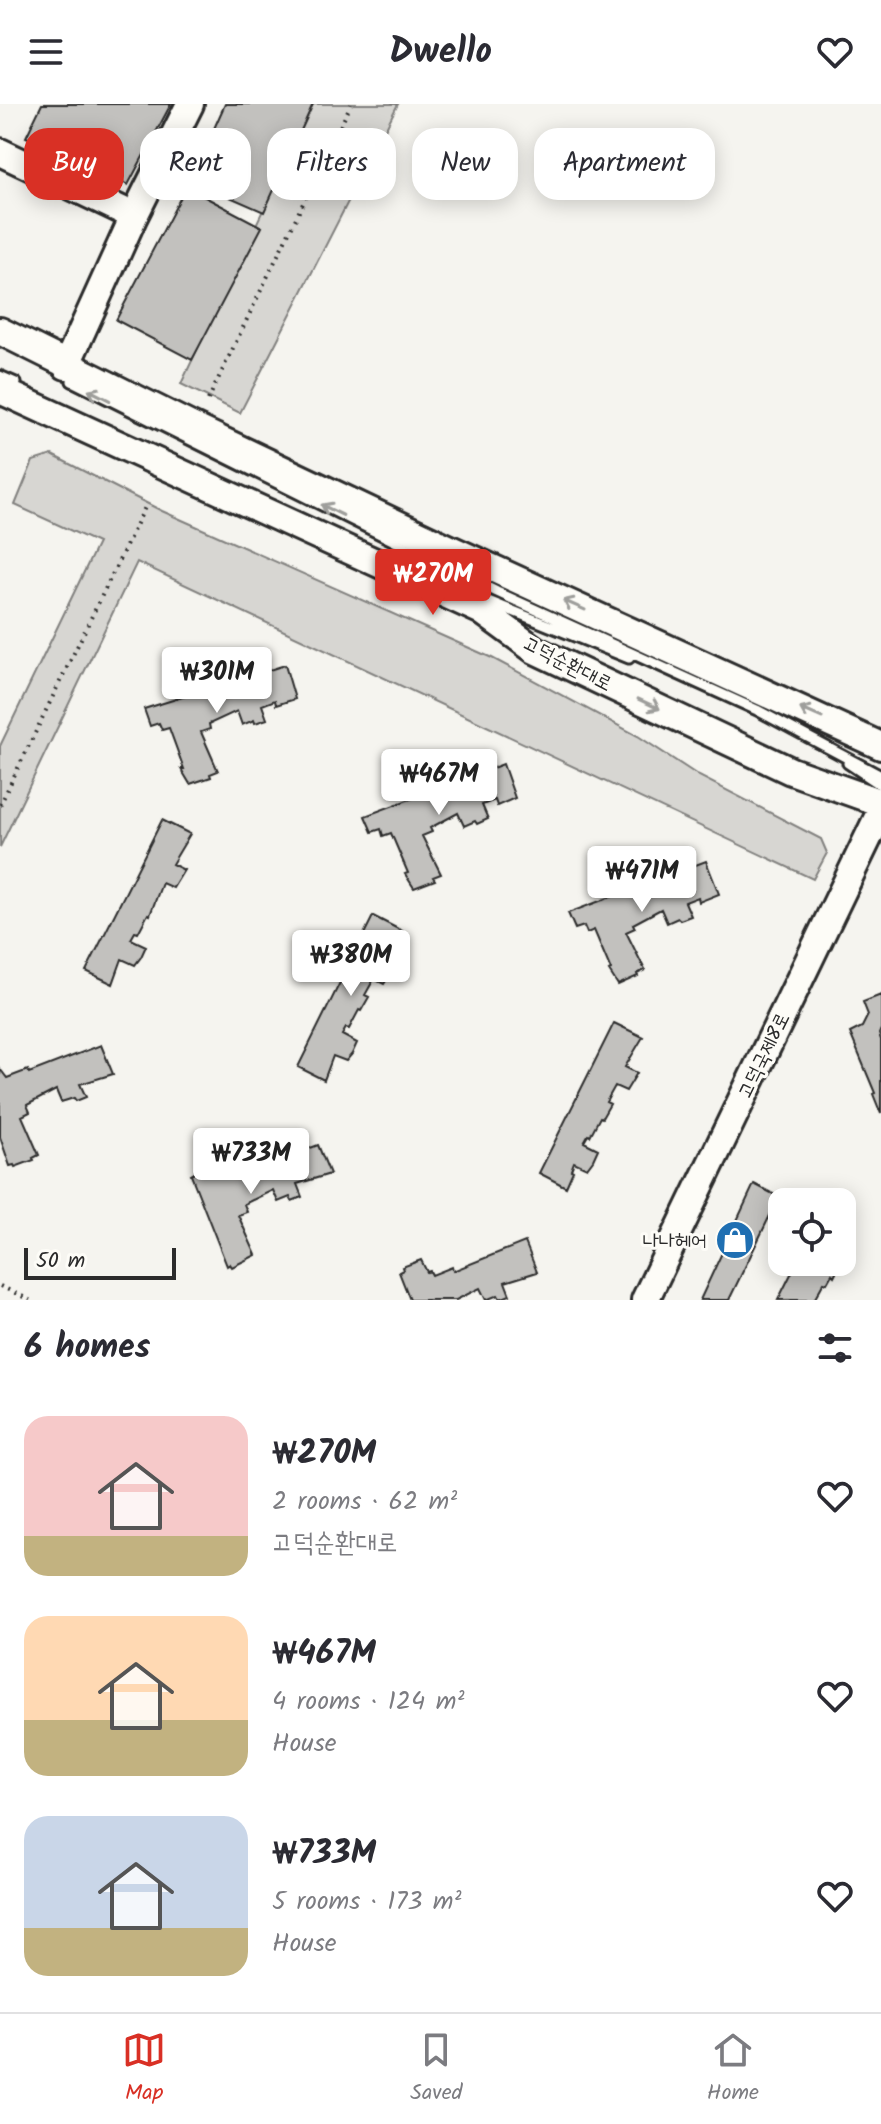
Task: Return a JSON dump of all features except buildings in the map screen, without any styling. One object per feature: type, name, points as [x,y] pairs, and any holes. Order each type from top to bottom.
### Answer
[{"type":"street","points":[[62,370],[190,104]]},
{"type":"street","points":[[0,152],[134,216]]},
{"type":"street","points":[[0,331],[62,370],[881,746]]},
{"type":"street","name":"고덕순환대로","points":[[0,390],[476,602],[535,650],[791,771],[881,802]]},
{"type":"street","name":"고덕국제8로","points":[[645,1300],[881,811]]},
{"type":"lane","points":[[62,370],[497,592],[757,710],[881,776]]},
{"type":"lane","points":[[0,376],[27,388]]},
{"type":"lane","points":[[476,602],[513,612],[644,664],[844,759],[881,802]]},
{"type":"lane","points":[[476,602],[513,612]]},
{"type":"lane","points":[[858,772],[881,785]]},
{"type":"path","points":[[208,400],[351,104]]},
{"type":"path","points":[[0,805],[147,503]]},
{"type":"path","points":[[0,1286],[30,1300]]},
{"type":"shaded area","points":[[313,104],[398,104],[386,128],[302,128]]},
{"type":"shaded area","points":[[268,200],[349,200],[240,413],[181,384]]},
{"type":"shaded area","points":[[52,455],[162,511],[492,658],[638,736],[699,776],[821,839],[827,853],[813,879],[137,562],[0,847],[0,746],[98,543],[15,505],[33,461]]},
{"type":"place","name":"나나헤어","points":[[735,1240]]}]
